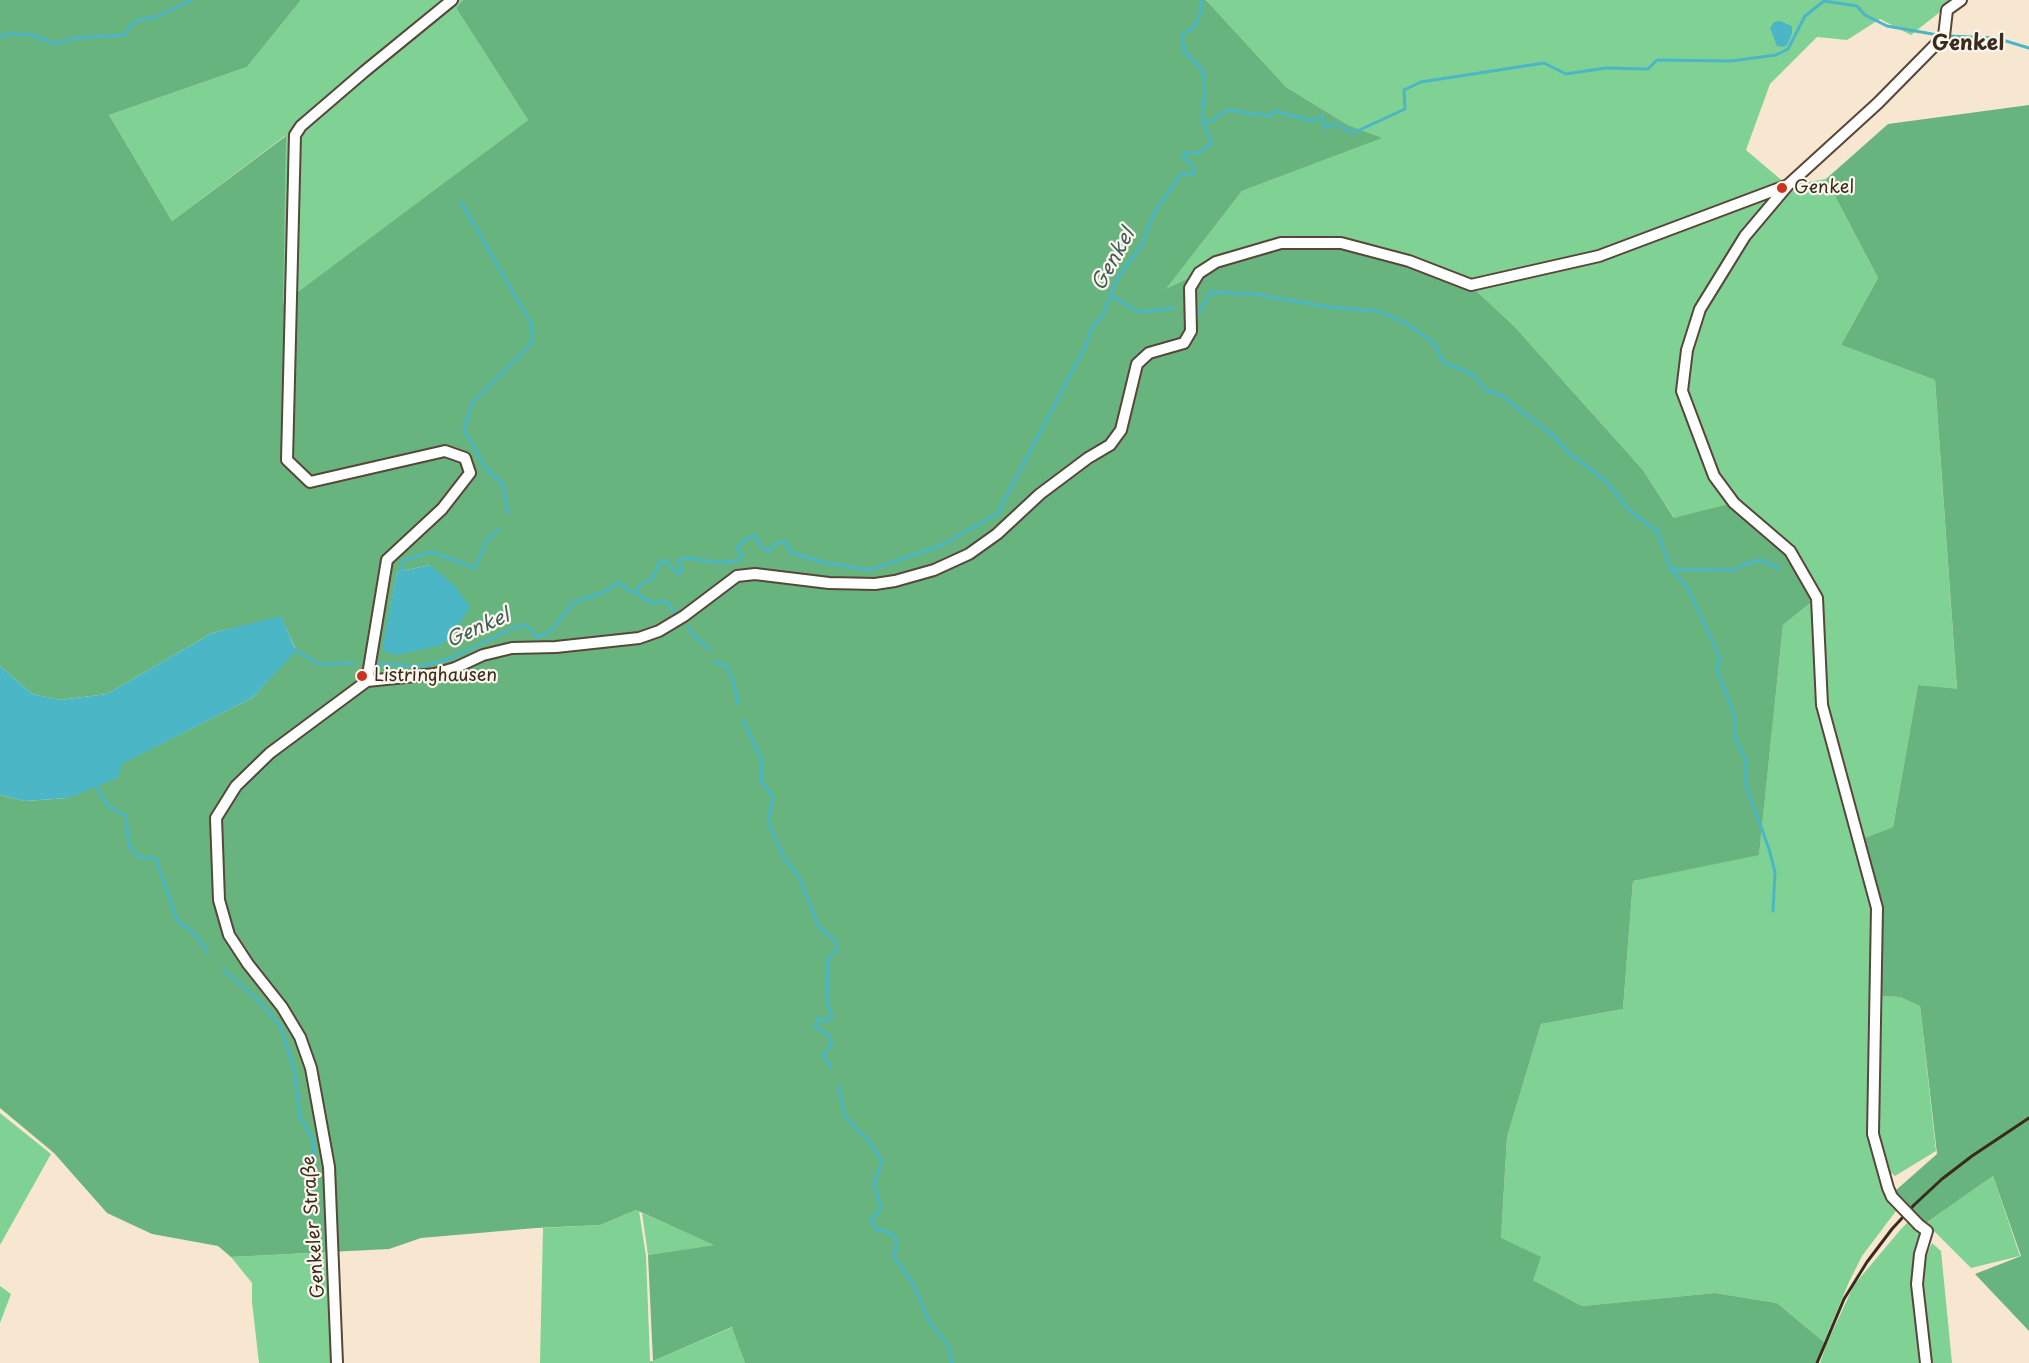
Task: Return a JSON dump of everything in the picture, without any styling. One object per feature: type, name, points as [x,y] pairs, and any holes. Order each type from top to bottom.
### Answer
[{"type":"street","points":[[452,0],[301,126],[295,135],[287,460],[310,482],[445,451],[465,458],[470,473],[442,509],[387,560],[367,681],[435,674],[483,655],[512,648],[556,647],[639,638],[659,631],[684,616],[737,576],[755,574],[838,584],[875,584],[934,570],[969,554],[997,534],[1040,494],[1088,458],[1110,445],[1121,430],[1137,364],[1149,354],[1184,343],[1191,331],[1190,288],[1199,273],[1216,262],[1281,243],[1341,243],[1409,261],[1471,285],[1599,256],[1788,185]]},
{"type":"street","points":[[1926,1363],[1917,1284],[1920,1254],[1927,1231],[1892,1197],[1873,1134],[1876,908],[1822,705],[1817,598],[1790,551],[1734,503],[1714,476],[1682,391],[1687,350],[1700,309],[1745,236],[1788,185],[1878,103],[1944,36],[1947,10],[1961,0]]},
{"type":"street","name":"Genkeler Straße","points":[[337,1363],[329,1167],[311,1068],[300,1037],[282,1006],[248,964],[229,935],[219,900],[216,818],[236,786],[270,753],[367,681]]},
{"type":"green space","points":[[0,0],[301,0],[247,67],[109,115],[172,221],[286,136],[283,303],[528,120],[456,8],[463,0],[1206,0],[1286,87],[1348,125],[1382,138],[1242,191],[1166,289],[1219,264],[1280,245],[1340,246],[1406,263],[1471,286],[1514,326],[1643,470],[1674,518],[1732,503],[1788,552],[1814,600],[1783,625],[1759,855],[1633,881],[1623,1009],[1541,1024],[1507,1137],[1501,1238],[1541,1257],[1533,1280],[1582,1306],[1715,1293],[1777,1303],[1824,1342],[1817,1363],[745,1363],[732,1327],[653,1361],[648,1255],[714,1245],[636,1210],[600,1225],[421,1238],[389,1249],[231,1257],[218,1246],[152,1234],[107,1213],[54,1153],[0,1108],[0,795],[25,801],[68,798],[121,764],[252,698],[296,650],[281,617],[212,633],[107,694],[60,700],[32,694],[0,666]],"holes":[[[430,565],[383,650],[397,572]]]},
{"type":"green space","points":[[301,0],[463,0],[456,8],[528,120],[282,304],[285,136],[172,221],[109,115],[247,67]]},
{"type":"green space","points":[[1206,0],[1955,0],[1911,35],[1880,19],[1847,40],[1817,37],[1770,84],[1746,150],[1786,184],[1599,254],[1472,283],[1207,270],[1165,290],[1242,191],[1381,138],[1348,125],[1286,87]]},
{"type":"green space","points":[[2029,105],[2029,1331],[1975,1274],[2021,1256],[1993,1176],[1926,1223],[1895,1191],[1937,1154],[1920,1006],[1900,997],[1876,996],[1879,908],[1859,840],[1893,827],[1918,685],[1957,689],[1935,380],[1841,345],[1878,278],[1826,179],[1888,124]]},
{"type":"green space","points":[[1826,179],[1878,278],[1841,345],[1935,380],[1957,690],[1918,685],[1893,827],[1859,840],[1824,704],[1818,596],[1716,474],[1684,390],[1688,350],[1701,310],[1748,237],[1791,185]]},
{"type":"green space","points":[[1784,188],[1698,310],[1680,392],[1732,503],[1675,519],[1643,470],[1514,326],[1471,286],[1600,257]]},
{"type":"green space","points":[[1814,600],[1820,703],[1875,908],[1871,1131],[1884,1192],[1896,1211],[1862,1256],[1824,1342],[1777,1303],[1715,1293],[1582,1306],[1533,1280],[1501,1238],[1507,1137],[1541,1024],[1623,1009],[1633,881],[1759,854],[1783,625]]},
{"type":"green space","points":[[1876,996],[1900,997],[1920,1006],[1936,1151],[1895,1176],[1889,1171],[1875,1133]]},
{"type":"green space","points":[[0,1113],[51,1154],[0,1245]]},
{"type":"green space","points":[[1993,1176],[2020,1256],[1971,1268],[1926,1223]]},
{"type":"green space","points":[[636,1210],[639,1211],[646,1256],[650,1361],[733,1327],[745,1363],[540,1363],[543,1228],[600,1225]]},
{"type":"green space","points":[[642,1213],[715,1245],[648,1255]]},
{"type":"green space","points":[[1911,1219],[1920,1230],[1915,1284],[1925,1363],[1820,1363],[1854,1285]]},
{"type":"green space","points":[[1932,1243],[1941,1251],[1952,1363],[1929,1363],[1924,1287],[1925,1258]]},
{"type":"green space","points":[[332,1252],[335,1363],[259,1363],[252,1283],[231,1257]]},
{"type":"green space","points":[[0,1286],[11,1294],[0,1323]]},
{"type":"water","points":[[1780,21],[1792,26],[1787,45],[1783,47],[1777,46],[1770,28],[1774,22]]},
{"type":"water","points":[[430,565],[455,586],[470,607],[452,636],[441,645],[398,655],[383,650],[397,572]]},
{"type":"water","points":[[281,616],[296,651],[252,698],[122,764],[118,778],[68,798],[25,801],[0,795],[0,666],[32,694],[60,700],[107,694],[212,633]]},
{"type":"waterway","points":[[0,37],[7,34],[33,35],[54,44],[76,38],[124,35],[135,21],[156,17],[192,0]]},
{"type":"waterway","points":[[1201,0],[1201,12],[1194,27],[1182,35],[1184,51],[1203,70],[1204,125]]},
{"type":"waterway","name":"Genkel","points":[[378,664],[421,666],[451,658],[522,624],[531,629],[537,637],[550,632],[573,603],[606,591],[619,582],[631,592],[638,592],[639,585],[652,579],[661,560],[667,562],[678,574],[682,570],[679,561],[685,558],[723,563],[739,560],[742,555],[737,548],[745,539],[755,536],[763,549],[769,551],[778,542],[786,542],[790,552],[822,562],[870,570],[942,545],[997,514],[1084,349],[1093,326],[1103,315],[1117,279],[1142,245],[1154,213],[1181,174],[1194,174],[1194,167],[1183,157],[1185,152],[1196,154],[1212,144],[1204,125],[1228,110],[1270,116],[1274,111],[1313,121],[1322,116],[1325,128],[1334,123],[1353,133],[1405,109],[1404,90],[1421,82],[1544,63],[1566,74],[1606,68],[1648,69],[1657,60],[1731,61],[1776,55],[1788,49],[1805,16],[1824,1],[1857,6],[1865,15],[1887,26],[1938,35]]},
{"type":"waterway","name":"Genkel","points":[[1947,36],[1996,38],[2029,48]]},
{"type":"waterway","points":[[461,202],[532,325],[532,343],[472,403],[464,430],[487,470],[503,484],[508,513]]},
{"type":"waterway","points":[[1199,313],[1211,292],[1253,294],[1329,307],[1382,312],[1407,324],[1434,343],[1443,362],[1472,374],[1487,391],[1499,394],[1554,436],[1569,453],[1606,481],[1629,510],[1657,531],[1671,569],[1688,588],[1720,658],[1717,671],[1734,713],[1735,737],[1746,761],[1746,785],[1775,872],[1773,911]]},
{"type":"waterway","points":[[1111,295],[1138,312],[1175,308]]},
{"type":"waterway","points":[[401,571],[403,561],[431,552],[475,568],[487,540],[499,529]]},
{"type":"waterway","points":[[1671,569],[1735,570],[1745,564],[1760,560],[1779,568]]},
{"type":"waterway","points":[[638,592],[642,598],[654,603],[665,601],[676,613]]},
{"type":"waterway","points":[[688,627],[695,637],[710,649]]},
{"type":"waterway","name":"Genkel","points":[[293,649],[319,664],[354,663]]},
{"type":"waterway","points":[[715,662],[727,666],[733,680],[738,704]]},
{"type":"waterway","points":[[743,720],[762,760],[761,782],[773,796],[768,822],[784,858],[799,877],[819,927],[836,941],[837,950],[828,958],[827,1001],[832,1016],[826,1022],[818,1018],[815,1027],[828,1035],[832,1044],[823,1055],[831,1068]]},
{"type":"waterway","points":[[95,784],[107,805],[126,816],[129,846],[139,857],[156,859],[177,920],[196,935],[207,952]]},
{"type":"waterway","points":[[223,969],[259,1001],[281,1027],[294,1070],[300,1116],[314,1142],[312,1181]]},
{"type":"waterway","points":[[838,1085],[845,1116],[871,1144],[882,1161],[874,1184],[881,1208],[871,1220],[876,1229],[891,1233],[897,1241],[894,1257],[912,1282],[930,1323],[948,1345],[952,1363]]},
{"type":"railway","points":[[1817,1363],[1844,1299],[1867,1262],[1892,1229],[1942,1179],[2029,1118]]},
{"type":"place","name":"Genkel","points":[[1782,188]]},
{"type":"place","name":"Listringhausen","points":[[362,676]]},
{"type":"district","name":"Genkel","points":[[1968,44]]}]
